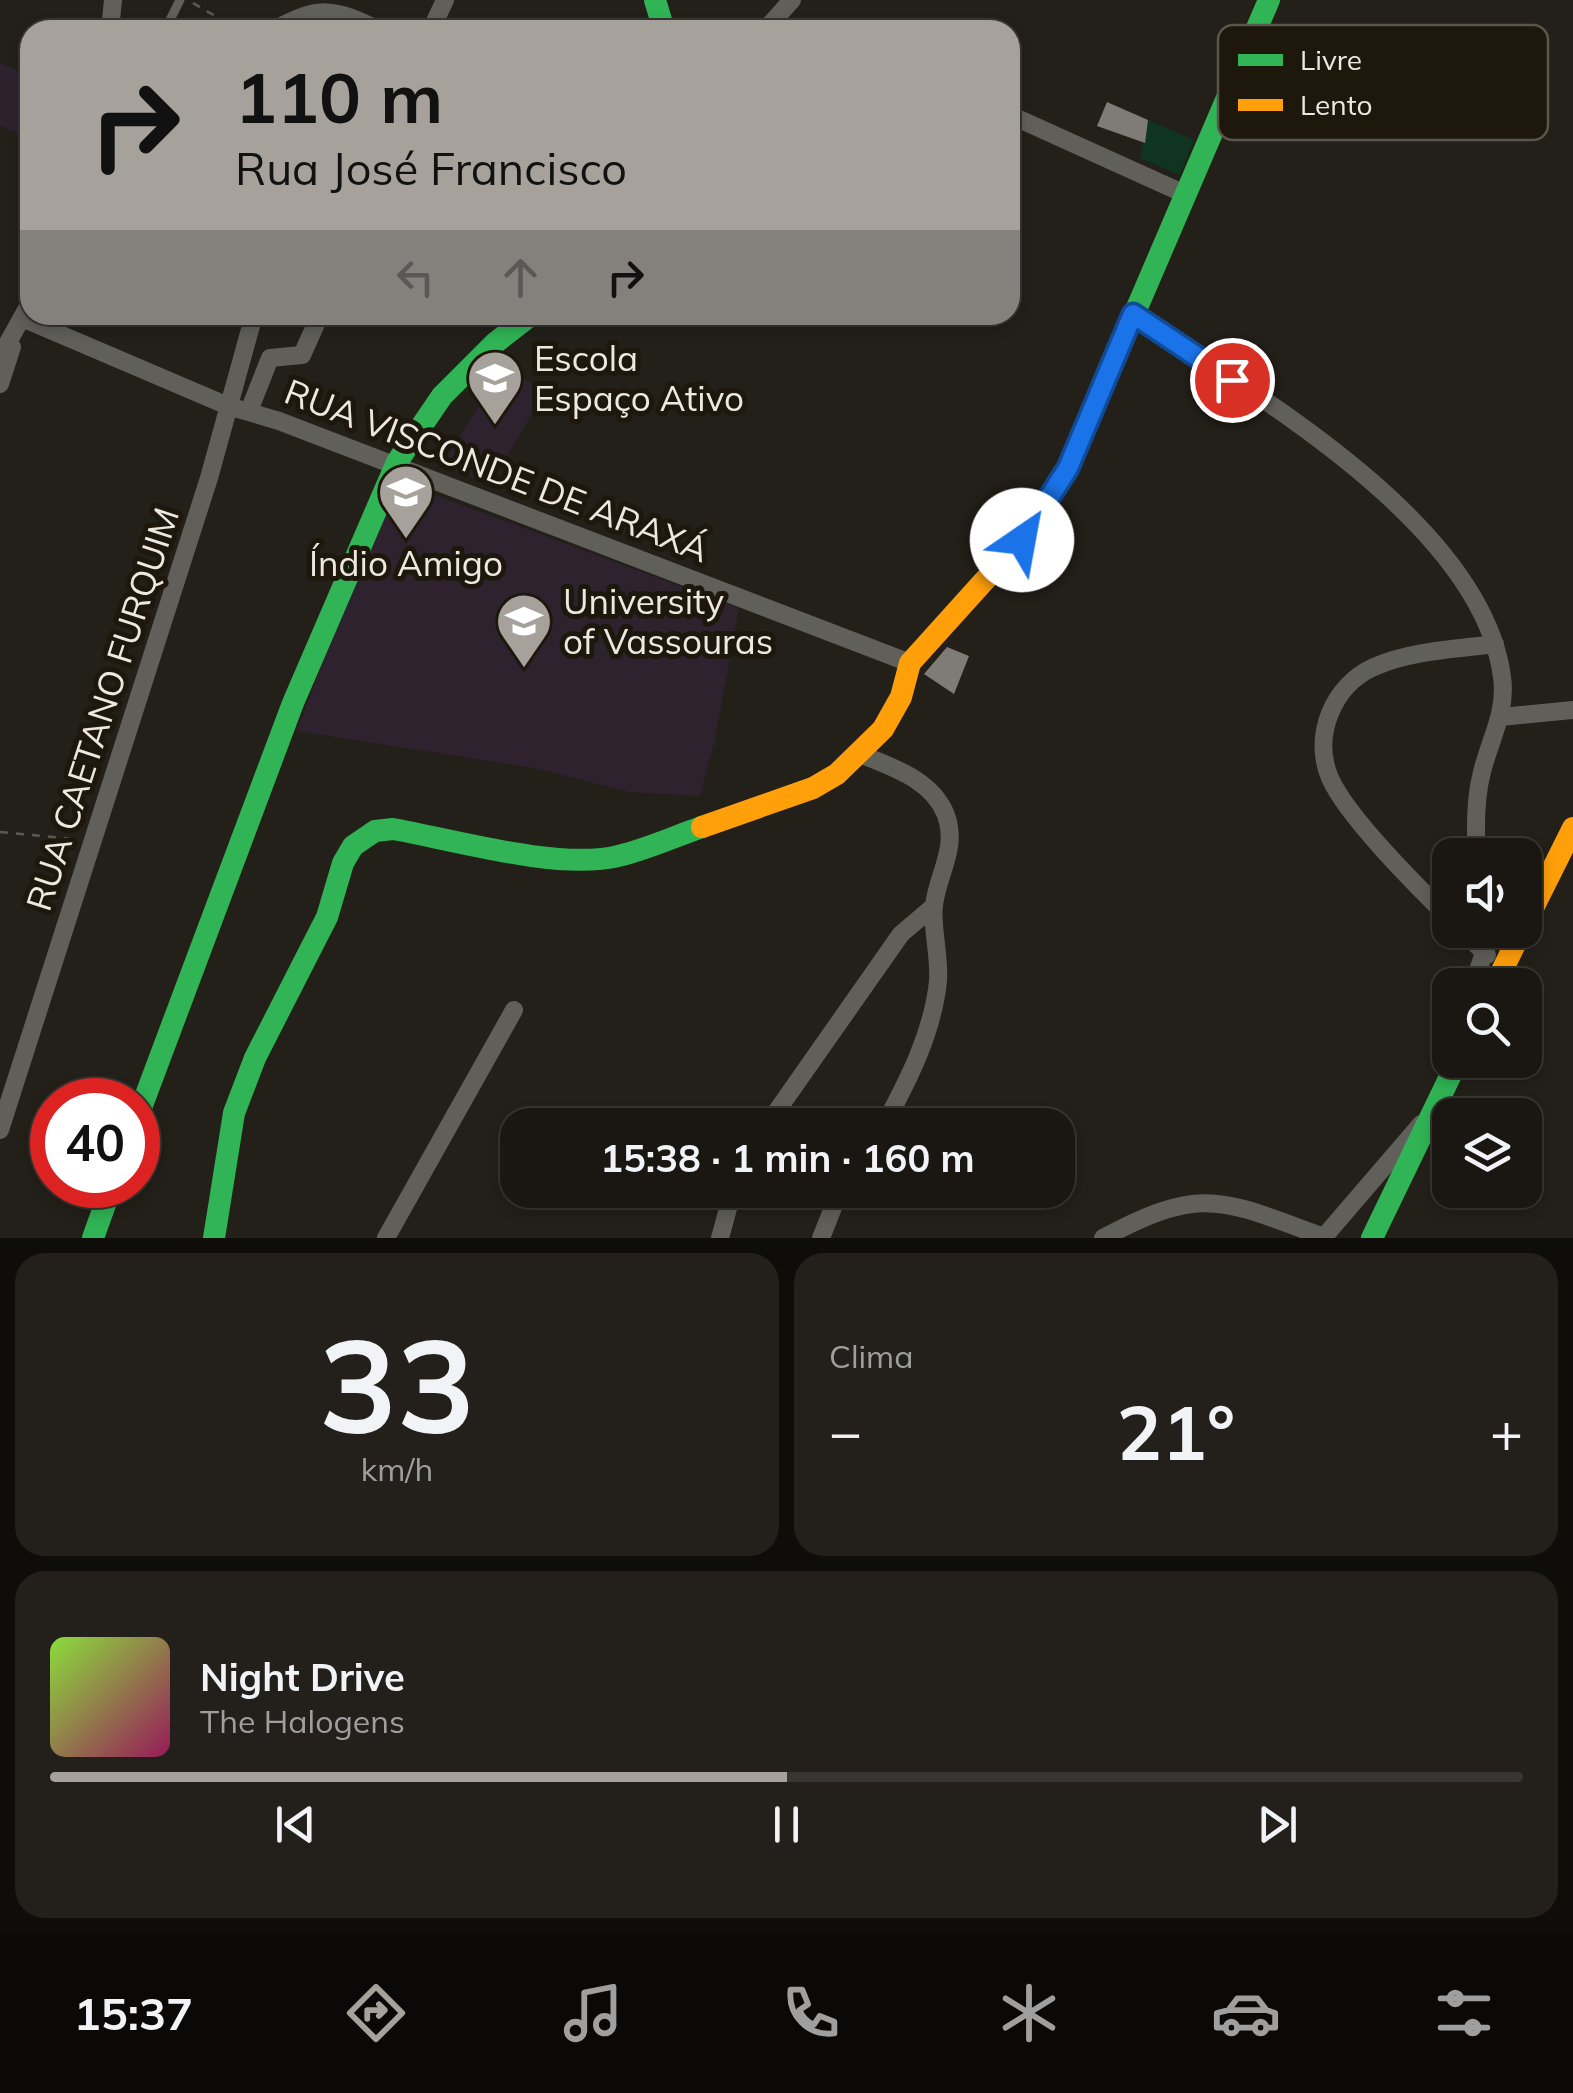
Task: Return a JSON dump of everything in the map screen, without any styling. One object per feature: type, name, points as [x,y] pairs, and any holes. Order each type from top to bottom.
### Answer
[{"type":"street","points":[[775,20],[792,0]]},
{"type":"street","points":[[1258,25],[1269,0]]},
{"type":"street","points":[[295,20],[342,6],[364,20]]},
{"type":"street","points":[[1020,119],[1187,195]]},
{"type":"street","points":[[214,1238],[228,1140],[243,1087],[327,917],[347,854],[364,837],[393,829],[540,856],[585,860],[616,856],[812,788],[860,754],[882,729],[901,696],[910,663],[1022,540],[1068,468],[1218,121]]},
{"type":"street","points":[[1133,314],[1341,457],[1383,492],[1461,575],[1495,644],[1503,686],[1501,717],[1482,770],[1476,801],[1477,838]]},
{"type":"street","points":[[0,357],[20,323]]},
{"type":"street","points":[[0,384],[21,325]]},
{"type":"street","name":"RUA VISCONDE DE ARAXÁ","points":[[44,325],[228,406],[279,421],[910,663]]},
{"type":"street","name":"RUA CAETANO FURQUIM","points":[[0,1126],[96,841],[209,478],[251,325]]},
{"type":"street","points":[[249,411],[270,358],[302,354],[315,325]]},
{"type":"street","points":[[152,1078],[293,704],[397,462],[442,396],[518,325]]},
{"type":"street","points":[[1432,899],[1372,834],[1331,780],[1324,760],[1328,717],[1338,696],[1358,676],[1377,666],[1495,644]]},
{"type":"street","points":[[1501,717],[1573,710]]},
{"type":"street","points":[[860,754],[914,779],[932,794],[945,814],[948,854],[934,906],[939,940],[938,982],[928,1028],[892,1108]]},
{"type":"street","points":[[1542,891],[1573,828]]},
{"type":"street","points":[[779,1108],[901,934],[934,906]]},
{"type":"street","points":[[1477,948],[1494,968]]},
{"type":"street","points":[[386,1238],[514,1010]]},
{"type":"street","points":[[1103,1238],[1148,1214],[1176,1204],[1202,1202],[1224,1203],[1324,1238],[1432,1111]]},
{"type":"street","points":[[1372,1238],[1432,1112]]},
{"type":"street","points":[[92,1238],[103,1208]]},
{"type":"street","points":[[720,1238],[728,1208]]},
{"type":"street","points":[[820,1238],[832,1208]]},
{"type":"path","points":[[183,0],[220,20]]},
{"type":"path","points":[[0,832],[96,841]]},
{"type":"shaded area","points":[[0,63],[20,71],[20,135],[0,125]]},
{"type":"shaded area","name":"Escola Espaço Ativo","points":[[502,371],[547,388],[491,484],[440,466]]},
{"type":"shaded area","name":"University of Vassouras","points":[[397,481],[739,608],[715,739],[700,796],[628,792],[540,769],[297,731],[353,581]]},
{"type":"green space","points":[[1148,120],[1194,140],[1180,175],[1140,158]]},
{"type":"building","points":[[1107,102],[1148,120],[1145,143],[1097,126]]},
{"type":"building","points":[[947,647],[969,656],[954,694],[924,674]]},
{"type":"traffic: fast","points":[[655,0],[661,20]]},
{"type":"traffic: fast","points":[[1258,25],[1269,0]]},
{"type":"traffic: fast","points":[[1130,324],[1218,119]]},
{"type":"traffic: fast","points":[[152,1078],[293,703],[397,462],[442,396],[518,325]]},
{"type":"traffic: fast","points":[[214,1238],[234,1113],[255,1058],[327,917],[343,863],[353,846],[375,831],[393,829],[534,856],[590,860],[647,848],[702,827]]},
{"type":"traffic: fast","points":[[1372,1238],[1449,1078]]},
{"type":"traffic: fast","points":[[93,1238],[104,1208]]},
{"type":"traffic: slow","points":[[702,827],[813,788],[837,774],[883,729],[901,697],[910,663],[1021,540],[1068,468],[1130,324]]},
{"type":"traffic: slow","points":[[1542,890],[1573,828]]},
{"type":"traffic: slow","points":[[1503,968],[1513,948]]},
{"type":"place","name":"Escola Espaço Ativo","points":[[495,427]]},
{"type":"place","name":"Índio Amigo","points":[[406,541]]},
{"type":"place","name":"University of Vassouras","points":[[524,670]]},
{"type":"route","points":[[1022,540],[1068,468],[1133,314],[1232,380]]}]
